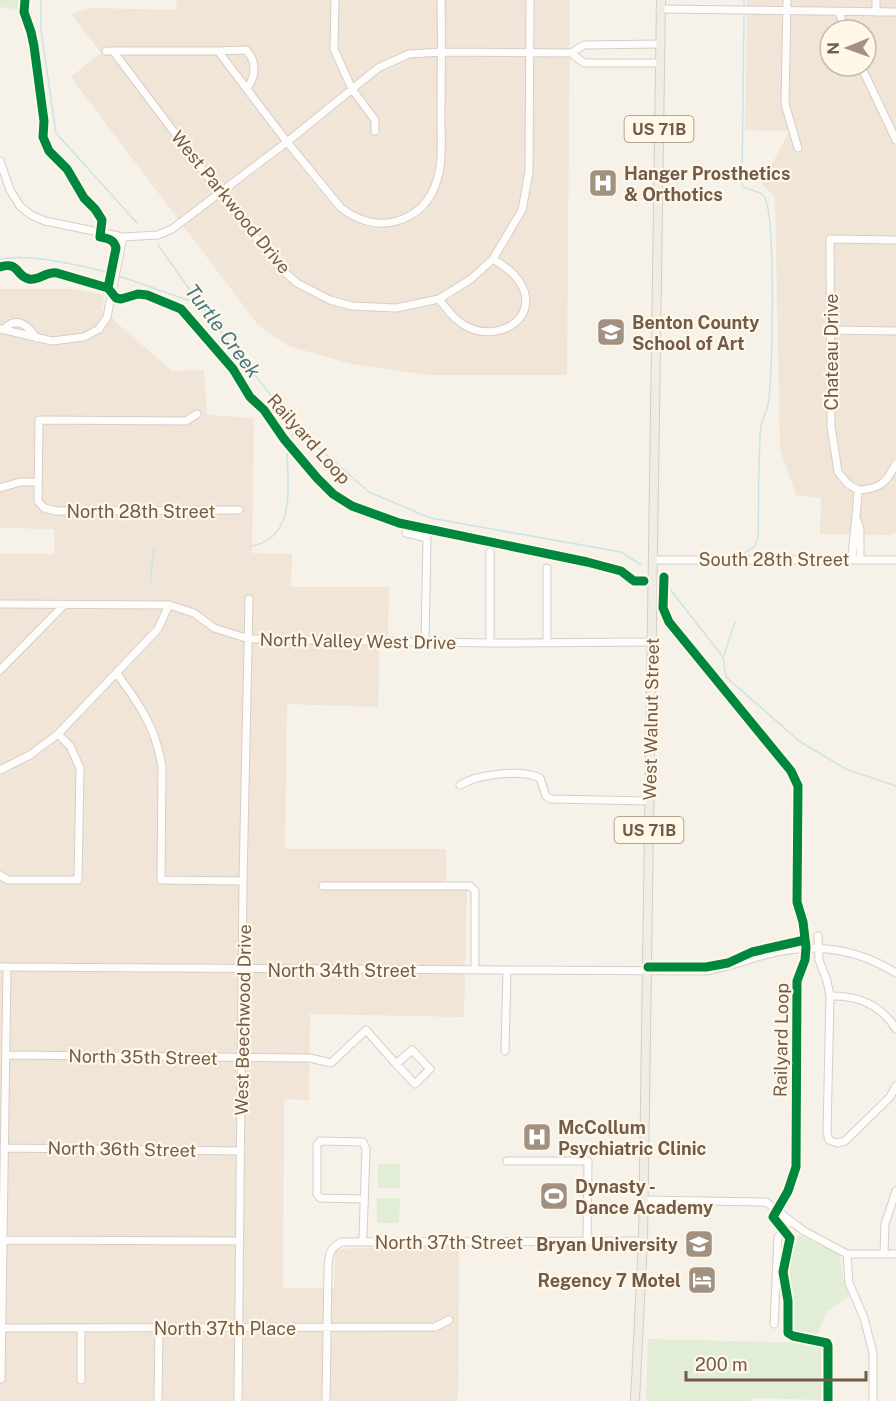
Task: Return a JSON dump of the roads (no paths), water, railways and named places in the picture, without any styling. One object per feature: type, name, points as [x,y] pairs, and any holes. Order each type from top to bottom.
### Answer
[{"type":"main road","name":"West Walnut Street","points":[[635,1401],[644,1200],[661,5]]},
{"type":"street","points":[[335,0],[334,49],[352,89],[375,120],[375,131]]},
{"type":"street","points":[[218,51],[287,142],[341,208],[350,215],[365,221],[378,224],[390,223],[410,217],[428,200],[440,173],[441,0]]},
{"type":"street","name":"West Parkwood Drive","points":[[218,51],[110,51],[281,269],[297,283],[315,293],[352,306],[374,309],[396,308],[439,299],[471,279],[494,259],[522,210],[528,172],[530,0]]},
{"type":"street","points":[[787,0],[785,104],[798,148]]},
{"type":"street","points":[[876,0],[876,12]]},
{"type":"street","points":[[661,5],[787,12],[896,12]]},
{"type":"street","points":[[839,13],[841,18]]},
{"type":"street","points":[[0,161],[10,190],[20,206],[31,215],[45,221],[123,237],[158,235],[172,230],[287,142],[378,68],[409,54],[571,52],[584,45],[660,44]]},
{"type":"street","points":[[218,51],[246,50],[251,55],[254,64],[254,80],[247,88]]},
{"type":"street","points":[[571,52],[584,63],[660,63]]},
{"type":"street","points":[[867,78],[896,140]]},
{"type":"street","points":[[2,329],[52,341],[84,337],[99,329],[106,317],[123,237]]},
{"type":"street","name":"Chateau Drive","points":[[858,490],[848,484],[838,472],[834,446],[830,404],[830,239],[896,240]]},
{"type":"street","points":[[439,299],[459,322],[471,329],[496,332],[507,329],[523,313],[525,302],[523,291],[519,281],[512,273],[494,259]]},
{"type":"street","points":[[831,330],[896,331]]},
{"type":"street","points":[[0,488],[20,482],[38,482],[39,420],[186,421],[197,414]]},
{"type":"street","points":[[856,560],[860,530],[856,520],[858,490],[869,490],[884,483],[890,477],[896,464]]},
{"type":"street","name":"North 28th Street","points":[[38,482],[38,501],[44,508],[56,511],[239,510]]},
{"type":"street","points":[[406,533],[427,538],[424,642]]},
{"type":"street","points":[[490,552],[490,643]]},
{"type":"street","name":"South 28th Street","points":[[653,560],[896,560]]},
{"type":"street","points":[[547,568],[547,643]]},
{"type":"street","name":"West Beechwood Drive","points":[[238,1401],[244,969],[243,881],[249,599]]},
{"type":"street","name":"North Valley West Drive","points":[[0,604],[169,605],[194,613],[214,628],[249,639],[490,643],[652,642]]},
{"type":"street","points":[[0,670],[64,605]]},
{"type":"street","points":[[0,770],[30,754],[58,734],[158,629],[169,605]]},
{"type":"street","points":[[117,674],[140,704],[154,731],[159,750],[162,767],[161,880],[243,881]]},
{"type":"street","points":[[0,875],[8,880],[78,880],[80,768],[70,746],[58,734]]},
{"type":"street","points":[[460,785],[480,777],[526,775],[540,778],[546,796],[551,799],[650,801]]},
{"type":"street","points":[[323,886],[470,886],[475,891],[474,970]]},
{"type":"street","points":[[818,936],[819,960],[830,996],[827,1133],[829,1140],[837,1143],[845,1142],[890,1097],[896,1086]]},
{"type":"street","name":"North 34th Street","points":[[3,967],[706,971],[732,967],[755,957],[806,947],[818,947],[855,954],[876,961],[896,973]]},
{"type":"street","points":[[1,1379],[6,1055],[3,967]]},
{"type":"street","points":[[505,1051],[507,970]]},
{"type":"street","points":[[830,996],[845,995],[867,1002],[875,1006],[896,1029]]},
{"type":"street","name":"North 35th Street","points":[[6,1055],[310,1058],[332,1063],[366,1030],[396,1064],[415,1084],[430,1070],[412,1050],[396,1064]]},
{"type":"street","points":[[362,1242],[364,1199],[366,1149],[363,1142],[320,1141],[317,1145],[316,1194],[320,1198],[364,1199]]},
{"type":"street","name":"North 36th Street","points":[[4,1148],[241,1151]]},
{"type":"street","points":[[507,1161],[588,1161],[587,1241]]},
{"type":"street","points":[[884,1254],[885,1224],[896,1191]]},
{"type":"street","points":[[644,1200],[766,1202],[804,1231],[847,1254],[896,1254]]},
{"type":"street","points":[[774,1324],[778,1238],[789,1221]]},
{"type":"street","points":[[2,1240],[240,1241]]},
{"type":"street","name":"North 37th Street","points":[[326,1401],[329,1254],[333,1246],[342,1242],[643,1241]]},
{"type":"street","points":[[847,1254],[849,1283],[864,1318],[873,1353],[873,1401]]},
{"type":"street","name":"North 37th Place","points":[[1,1328],[435,1327],[449,1320]]},
{"type":"street","points":[[158,1401],[159,1328]]},
{"type":"street","points":[[81,1329],[81,1380]]},
{"type":"waterway","name":"Turtle Creek","points":[[41,0],[41,29],[56,133],[137,223]]},
{"type":"waterway","points":[[744,0],[744,6]]},
{"type":"waterway","points":[[744,16],[742,184],[743,187],[764,196],[768,208],[772,262],[770,389],[760,434],[758,537],[755,546],[745,553]]},
{"type":"waterway","name":"Turtle Creek","points":[[158,245],[200,304],[296,428],[369,492],[430,518],[621,552],[641,565]]},
{"type":"waterway","points":[[0,259],[41,259],[114,274]]},
{"type":"waterway","points":[[119,276],[199,304]]},
{"type":"waterway","points":[[290,440],[296,428]]},
{"type":"waterway","points":[[252,546],[267,541],[277,532],[283,520],[288,492],[287,448]]},
{"type":"waterway","points":[[150,583],[154,548]]},
{"type":"waterway","name":"Turtle Creek","points":[[666,584],[723,657],[726,677],[799,741],[846,769],[896,786]]},
{"type":"waterway","points":[[724,655],[735,622]]},
{"type":"place","name":"Hanger Prosthetics & Orthotics","points":[[603,183]]},
{"type":"place","name":"Benton County School of Art","points":[[611,332]]},
{"type":"place","name":"McCollum Psychiatric Clinic","points":[[537,1137]]},
{"type":"place","name":"Dynasty - Dance Academy","points":[[554,1196]]},
{"type":"place","name":"Bryan University","points":[[699,1244]]},
{"type":"place","name":"Regency 7 Motel","points":[[702,1280]]}]
